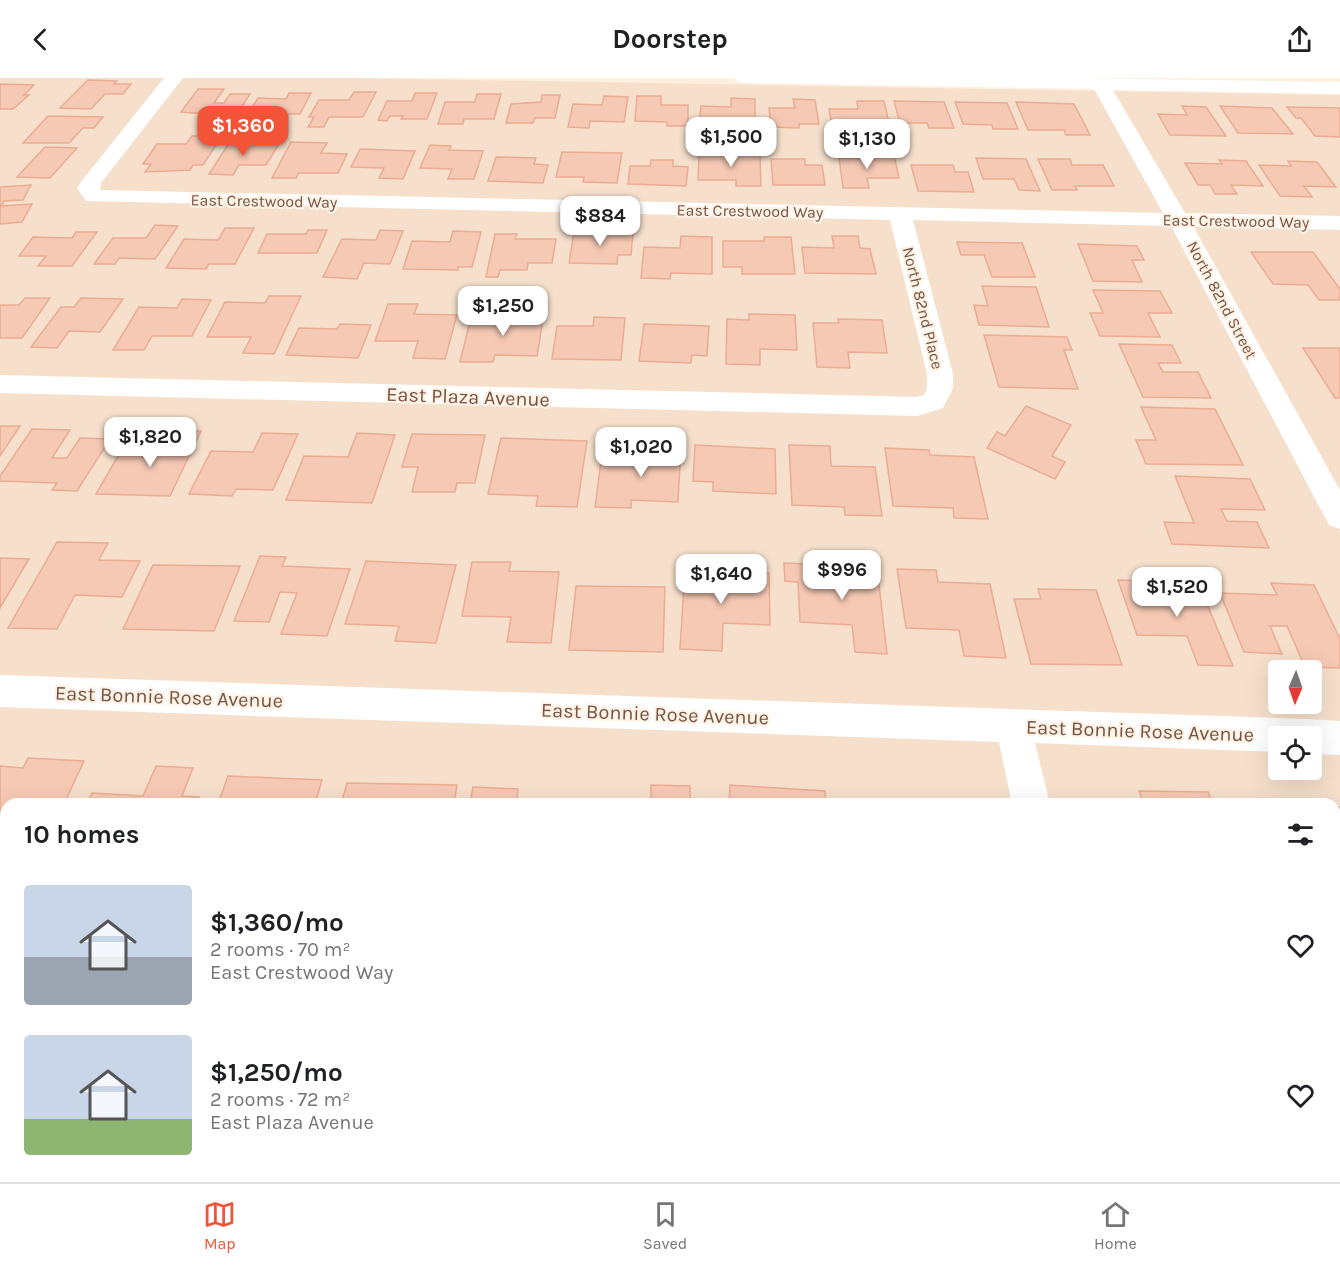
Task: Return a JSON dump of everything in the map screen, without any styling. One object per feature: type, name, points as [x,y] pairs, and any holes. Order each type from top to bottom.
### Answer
[{"type":"street","name":"East Crestwood Way","points":[[174,78],[91,183],[89,192],[104,198],[1340,223]]},
{"type":"street","points":[[744,78],[1340,88]]},
{"type":"street","name":"North 82nd Street","points":[[1101,85],[1178,219],[1340,517]]},
{"type":"street","name":"North 82nd Place","points":[[900,214],[940,374],[940,388],[934,401]]},
{"type":"street","name":"East Plaza Avenue","points":[[0,384],[896,408],[917,407],[934,401]]},
{"type":"street","name":"East Bonnie Rose Avenue","points":[[0,691],[1268,735]]},
{"type":"street","points":[[1013,726],[1030,798]]},
{"type":"street","name":"East Bonnie Rose Avenue","points":[[1322,737],[1340,738]]},
{"type":"shaded area","points":[[0,78],[357,78],[1340,95],[1340,798],[0,798]]},
{"type":"building","points":[[88,80],[131,84],[123,94],[105,94],[91,109],[60,108]]},
{"type":"building","points":[[0,84],[34,85],[24,95],[29,95],[13,109],[0,109]]},
{"type":"building","points":[[198,89],[224,89],[214,103],[224,103],[230,94],[250,94],[236,116],[181,112]]},
{"type":"building","points":[[354,92],[376,92],[363,117],[329,117],[324,127],[308,127],[314,117],[309,117],[319,100],[349,100]]},
{"type":"building","points":[[289,93],[311,93],[300,114],[275,114],[273,118],[246,117],[258,98],[286,99]]},
{"type":"building","points":[[415,93],[437,93],[427,119],[401,119],[403,116],[390,116],[387,121],[378,120],[387,101],[412,101]]},
{"type":"building","points":[[477,94],[501,94],[494,119],[464,119],[463,124],[438,124],[445,102],[475,102]]},
{"type":"building","points":[[542,95],[560,95],[555,118],[535,118],[533,123],[506,123],[511,104],[541,102]]},
{"type":"building","points":[[604,96],[628,97],[624,122],[590,121],[589,128],[568,127],[573,104],[602,105]]},
{"type":"building","points":[[637,96],[661,96],[661,105],[688,105],[688,126],[667,126],[667,122],[635,121]]},
{"type":"building","points":[[731,98],[755,99],[755,125],[699,123],[701,106],[731,107]]},
{"type":"building","points":[[793,99],[815,100],[819,124],[799,124],[799,128],[771,127],[769,108],[795,108]]},
{"type":"building","points":[[857,101],[884,101],[890,127],[854,126],[855,131],[833,130],[829,109],[858,109]]},
{"type":"building","points":[[894,101],[944,102],[954,128],[929,128],[927,123],[900,123]]},
{"type":"building","points":[[955,102],[1007,103],[1018,129],[993,129],[992,125],[963,124]]},
{"type":"building","points":[[1016,102],[1074,104],[1090,135],[1066,135],[1064,130],[1028,130]]},
{"type":"building","points":[[1182,106],[1206,107],[1226,136],[1170,135],[1158,114],[1187,115]]},
{"type":"building","points":[[1220,106],[1272,108],[1293,134],[1238,133]]},
{"type":"building","points":[[1287,107],[1340,108],[1340,137],[1315,136],[1301,118],[1296,118]]},
{"type":"building","points":[[48,116],[103,117],[94,128],[83,128],[69,143],[23,143]]},
{"type":"building","points":[[192,136],[222,136],[203,165],[193,165],[190,170],[145,172],[151,164],[143,164],[157,144],[186,144]]},
{"type":"building","points":[[291,142],[327,143],[321,153],[347,154],[338,173],[299,173],[296,178],[272,178]]},
{"type":"building","points":[[229,143],[279,144],[266,165],[239,165],[233,175],[209,174]]},
{"type":"building","points":[[430,145],[451,146],[449,150],[483,151],[474,179],[448,179],[452,169],[420,168]]},
{"type":"building","points":[[45,147],[77,148],[50,178],[17,177]]},
{"type":"building","points":[[360,149],[415,151],[403,179],[379,178],[384,168],[351,167]]},
{"type":"building","points":[[562,152],[622,153],[617,183],[583,182],[584,177],[556,177]]},
{"type":"building","points":[[699,152],[760,153],[761,186],[736,186],[736,180],[698,180]]},
{"type":"building","points":[[863,154],[894,155],[899,178],[867,178],[869,188],[843,188],[839,158],[864,159]]},
{"type":"building","points":[[496,157],[536,158],[534,164],[548,165],[543,183],[488,181]]},
{"type":"building","points":[[976,158],[1026,159],[1040,191],[1019,190],[1014,179],[983,179]]},
{"type":"building","points":[[771,159],[805,159],[805,165],[822,165],[825,185],[773,185]]},
{"type":"building","points":[[1038,159],[1070,159],[1072,165],[1103,165],[1114,186],[1075,186],[1077,190],[1052,190]]},
{"type":"building","points":[[651,160],[673,160],[673,166],[688,167],[686,186],[628,184],[630,166],[650,166]]},
{"type":"building","points":[[1219,160],[1246,161],[1263,186],[1231,185],[1237,194],[1215,194],[1210,185],[1198,185],[1185,163],[1222,164]]},
{"type":"building","points":[[1288,161],[1317,162],[1336,187],[1304,186],[1312,197],[1280,196],[1259,165],[1291,166]]},
{"type":"building","points":[[911,165],[953,165],[955,172],[968,172],[974,192],[918,191]]},
{"type":"building","points":[[31,185],[23,200],[4,201],[1,206],[32,204],[22,222],[0,224],[0,187]]},
{"type":"building","points":[[155,225],[178,226],[155,259],[119,258],[115,264],[94,264],[113,238],[146,238]]},
{"type":"building","points":[[225,228],[254,228],[235,264],[209,264],[206,269],[166,268],[184,239],[218,240]]},
{"type":"building","points":[[308,230],[327,230],[317,253],[258,253],[267,234],[306,234]]},
{"type":"building","points":[[380,230],[403,231],[390,264],[364,263],[357,279],[323,277],[342,239],[376,240]]},
{"type":"building","points":[[453,231],[481,232],[472,267],[458,267],[458,270],[403,269],[412,241],[450,242]]},
{"type":"building","points":[[76,232],[97,232],[72,266],[38,266],[46,256],[19,256],[33,237],[72,238]]},
{"type":"building","points":[[574,232],[633,233],[631,255],[618,255],[617,264],[569,263]]},
{"type":"building","points":[[495,234],[517,234],[515,239],[556,239],[552,263],[528,263],[527,270],[500,270],[498,277],[486,277]]},
{"type":"building","points":[[681,236],[712,237],[712,274],[671,273],[670,279],[641,278],[644,247],[680,248]]},
{"type":"building","points":[[832,236],[858,236],[860,248],[870,249],[876,274],[805,273],[802,247],[834,248]]},
{"type":"building","points":[[764,237],[791,237],[795,274],[742,274],[742,267],[723,267],[723,241],[764,241]]},
{"type":"building","points":[[957,242],[1022,243],[1035,277],[992,277],[984,255],[961,255]]},
{"type":"building","points":[[1078,244],[1137,246],[1144,260],[1132,260],[1142,282],[1093,281]]},
{"type":"building","points":[[1251,252],[1313,252],[1340,289],[1340,300],[1319,300],[1308,285],[1273,284]]},
{"type":"building","points":[[982,286],[1036,287],[1049,327],[979,325],[974,305],[988,306]]},
{"type":"building","points":[[1093,290],[1160,291],[1172,313],[1148,313],[1160,337],[1100,336],[1090,313],[1103,313]]},
{"type":"building","points":[[269,296],[301,296],[274,354],[243,353],[251,337],[207,337],[225,302],[265,303]]},
{"type":"building","points":[[25,298],[50,298],[22,338],[0,338],[0,305],[19,305]]},
{"type":"building","points":[[81,298],[123,299],[100,332],[69,331],[57,348],[31,347],[61,307],[74,307]]},
{"type":"building","points":[[182,299],[211,300],[192,336],[152,336],[144,350],[113,350],[139,307],[177,308]]},
{"type":"building","points":[[388,304],[418,304],[414,314],[457,315],[445,359],[413,358],[418,341],[375,341]]},
{"type":"building","points":[[499,313],[544,313],[537,356],[495,355],[493,362],[460,362],[471,317],[498,317]]},
{"type":"building","points":[[749,314],[795,315],[797,350],[760,349],[760,365],[726,364],[727,319],[749,320]]},
{"type":"building","points":[[594,317],[625,318],[621,360],[552,359],[557,326],[593,326]]},
{"type":"building","points":[[838,319],[882,320],[887,353],[848,352],[850,368],[817,367],[813,323],[839,323]]},
{"type":"building","points":[[340,324],[371,325],[358,358],[286,355],[299,328],[337,329]]},
{"type":"building","points":[[644,324],[709,326],[707,356],[692,355],[691,363],[639,361]]},
{"type":"building","points":[[984,335],[1067,337],[1072,350],[1064,350],[1078,389],[999,387]]},
{"type":"building","points":[[1119,344],[1172,345],[1181,363],[1158,363],[1163,372],[1198,372],[1211,398],[1143,397]]},
{"type":"building","points":[[1303,348],[1340,348],[1340,398],[1335,398]]},
{"type":"building","points":[[1026,406],[1071,425],[1052,456],[1065,462],[1055,479],[987,448],[997,432],[1005,436]]},
{"type":"building","points":[[1141,407],[1215,409],[1243,465],[1146,464],[1136,440],[1156,440]]},
{"type":"building","points":[[0,426],[20,426],[0,456]]},
{"type":"building","points":[[32,429],[70,430],[52,458],[67,458],[80,438],[110,439],[77,491],[52,490],[57,483],[0,481],[0,476]]},
{"type":"building","points":[[175,431],[201,431],[170,496],[96,494],[122,449],[166,449]]},
{"type":"building","points":[[262,433],[298,434],[273,490],[236,489],[232,496],[189,494],[211,451],[253,452]]},
{"type":"building","points":[[357,433],[395,435],[372,503],[286,500],[304,456],[348,457]]},
{"type":"building","points":[[412,434],[485,435],[475,483],[457,483],[455,492],[412,492],[418,467],[402,467]]},
{"type":"building","points":[[501,438],[587,441],[577,507],[536,506],[538,496],[488,494]]},
{"type":"building","points":[[643,442],[681,444],[678,502],[631,500],[631,508],[595,507],[601,461],[641,462]]},
{"type":"building","points":[[695,445],[775,449],[776,494],[713,491],[713,482],[693,481]]},
{"type":"building","points":[[789,445],[830,446],[831,466],[875,467],[882,516],[845,515],[844,507],[792,505]]},
{"type":"building","points":[[885,448],[929,450],[930,455],[974,457],[988,519],[954,518],[953,508],[893,506]]},
{"type":"building","points":[[1175,476],[1250,479],[1265,510],[1221,509],[1227,521],[1257,522],[1269,548],[1172,544],[1164,522],[1194,523]]},
{"type":"building","points":[[57,542],[108,543],[99,560],[140,561],[122,597],[75,595],[57,629],[8,628]]},
{"type":"building","points":[[260,556],[286,557],[282,566],[350,569],[327,636],[281,634],[297,593],[280,592],[269,622],[234,621]]},
{"type":"building","points":[[0,558],[29,559],[0,608]]},
{"type":"building","points":[[366,561],[456,565],[436,643],[395,641],[399,626],[345,624]]},
{"type":"building","points":[[472,562],[511,562],[509,571],[559,572],[551,643],[507,642],[511,617],[462,616]]},
{"type":"building","points":[[784,563],[877,567],[887,654],[855,652],[852,625],[800,622],[798,582],[785,581]]},
{"type":"building","points":[[153,565],[240,566],[214,631],[123,629]]},
{"type":"building","points":[[685,568],[769,573],[770,625],[723,623],[722,651],[680,649]]},
{"type":"building","points":[[897,569],[936,570],[938,582],[990,584],[1006,658],[964,656],[959,630],[906,628]]},
{"type":"building","points":[[1118,580],[1145,581],[1150,593],[1176,593],[1172,583],[1198,583],[1233,666],[1198,665],[1187,636],[1137,635]]},
{"type":"building","points":[[1271,583],[1314,585],[1340,639],[1340,668],[1322,667],[1322,660],[1302,660],[1287,626],[1270,626],[1282,654],[1244,652],[1220,593],[1277,595]]},
{"type":"building","points":[[576,586],[665,587],[663,652],[569,650]]},
{"type":"building","points":[[1038,589],[1096,590],[1122,665],[1031,664],[1014,599],[1041,599]]},
{"type":"building","points":[[28,758],[84,761],[67,798],[0,798],[0,766],[23,768]]},
{"type":"building","points":[[156,766],[193,768],[182,796],[199,798],[90,798],[92,793],[143,796]]},
{"type":"building","points":[[228,776],[322,780],[317,798],[220,798]]},
{"type":"building","points":[[347,783],[457,785],[455,798],[343,798]]},
{"type":"building","points":[[651,785],[690,786],[690,798],[651,798]]},
{"type":"building","points":[[730,785],[825,791],[826,798],[729,798]]},
{"type":"building","points":[[473,787],[518,789],[517,798],[471,798]]},
{"type":"building","points":[[1139,791],[1208,792],[1210,798],[1142,798]]}]
